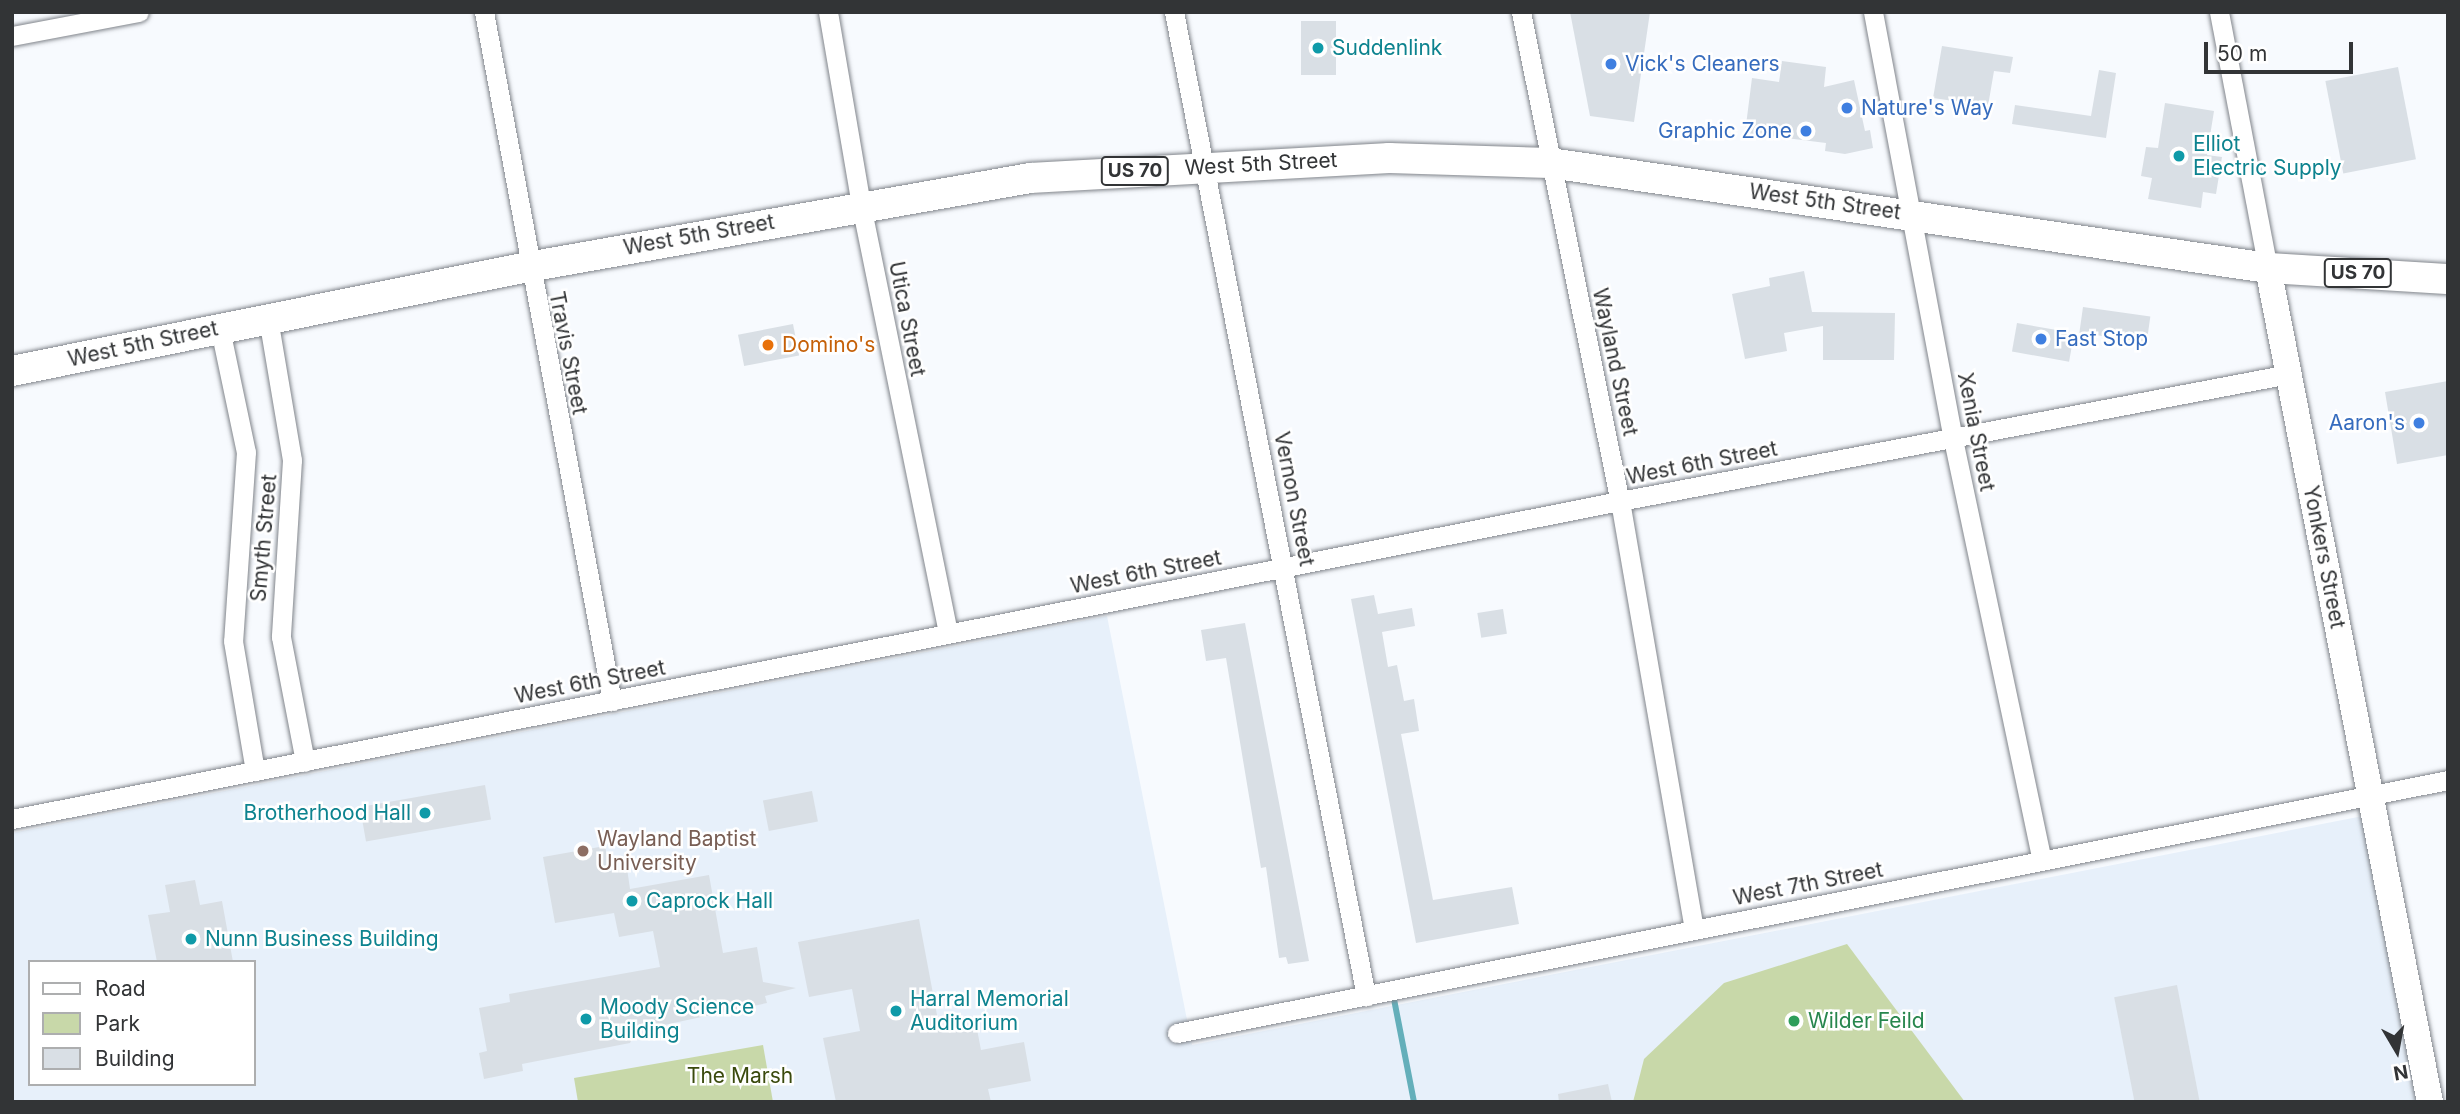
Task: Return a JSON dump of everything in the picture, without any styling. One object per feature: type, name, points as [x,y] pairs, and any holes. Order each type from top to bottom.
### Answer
[{"type":"main road","name":"West 5th Street","points":[[12,371],[528,267],[861,205],[1030,178],[1205,166],[1389,158],[1550,163],[2268,268]]},
{"type":"main road","name":"US 70","points":[[2268,268],[2448,279]]},
{"type":"street","points":[[12,36],[139,12]]},
{"type":"street","name":"Travis Street","points":[[484,12],[528,267],[612,701]]},
{"type":"street","name":"Utica Street","points":[[828,12],[861,205],[948,633]]},
{"type":"street","name":"Vernon Street","points":[[1174,12],[1285,568],[1366,996]]},
{"type":"street","name":"Wayland Street","points":[[1521,12],[1620,501],[1694,929]]},
{"type":"street","name":"Xenia Street","points":[[1873,12],[1952,439],[2042,860]]},
{"type":"street","name":"Yonkers Street","points":[[2219,12],[2430,1102]]},
{"type":"street","name":"Smyth Street","points":[[268,318],[292,460],[281,637],[306,762]]},
{"type":"street","name":"Smyth Street","points":[[220,328],[246,452],[233,641],[255,771]]},
{"type":"street","name":"West 6th Street","points":[[12,819],[1620,501],[2289,374]]},
{"type":"street","name":"West 7th Street","points":[[1178,1033],[2448,780]]},
{"type":"shaded area","name":"Wayland Baptist University","points":[[1107,616],[1192,1045],[2363,816],[2418,1102],[12,1102],[12,833]]},
{"type":"green space","name":"Wilder Feild","points":[[1847,944],[1965,1102],[1633,1102],[1644,1059],[1724,983]]},
{"type":"green space","name":"The Marsh","points":[[763,1045],[773,1102],[578,1102],[574,1078]]},
{"type":"building","name":"Vick's Cleaners","points":[[1570,12],[1650,12],[1634,122],[1590,116]]},
{"type":"building","name":"Suddenlink","points":[[1301,21],[1336,21],[1336,75],[1301,75]]},
{"type":"building","points":[[1942,46],[2013,57],[2010,73],[1994,71],[1988,106],[1933,98]]},
{"type":"building","points":[[1782,61],[1826,67],[1824,87],[1854,80],[1865,131],[1870,130],[1873,148],[1845,154],[1825,151],[1826,143],[1745,133],[1752,78],[1779,82]]},
{"type":"building","points":[[2398,67],[2416,159],[2343,173],[2325,81]]},
{"type":"building","points":[[2099,70],[2116,73],[2106,138],[2012,124],[2015,105],[2091,116]]},
{"type":"building","name":"Elliot Electric Supply","points":[[2165,103],[2214,111],[2207,155],[2222,157],[2216,194],[2203,192],[2201,208],[2148,199],[2152,178],[2141,176],[2146,147],[2158,148]]},
{"type":"building","points":[[1804,271],[1812,312],[1895,313],[1894,360],[1823,360],[1823,326],[1784,333],[1787,351],[1745,359],[1732,294],[1770,286],[1769,278]]},
{"type":"building","points":[[2083,307],[2150,316],[2147,342],[2079,333]]},
{"type":"building","name":"Fast Stop","points":[[2017,323],[2074,333],[2069,362],[2012,352]]},
{"type":"building","name":"Domino's","points":[[793,324],[799,355],[744,366],[738,335]]},
{"type":"building","name":"Aaron's","points":[[2448,381],[2448,455],[2397,464],[2385,392]]},
{"type":"building","points":[[1374,595],[1378,614],[1412,608],[1415,626],[1382,632],[1388,667],[1397,665],[1404,701],[1414,699],[1419,731],[1401,734],[1433,900],[1512,887],[1519,924],[1416,943],[1351,599]]},
{"type":"building","points":[[1503,609],[1507,634],[1481,638],[1477,613]]},
{"type":"building","points":[[1245,623],[1309,961],[1288,964],[1286,957],[1279,958],[1266,867],[1261,868],[1226,658],[1206,661],[1201,630]]},
{"type":"building","name":"Brotherhood Hall","points":[[485,785],[491,819],[366,842],[360,807]]},
{"type":"building","points":[[812,791],[818,821],[769,831],[763,801]]},
{"type":"building","name":"Moody Science Building","points":[[605,846],[610,871],[627,868],[630,889],[709,875],[723,953],[757,947],[763,982],[796,988],[765,996],[767,1003],[636,1031],[630,1043],[522,1064],[523,1071],[484,1079],[479,1053],[487,1051],[479,1008],[510,1002],[509,994],[660,967],[653,931],[619,937],[614,913],[555,923],[543,857]]},
{"type":"building","name":"Nunn Business Building","points":[[195,880],[200,905],[222,901],[233,960],[157,960],[148,915],[170,912],[165,885]]},
{"type":"building","name":"Harral Memorial Auditorium","points":[[919,919],[940,1031],[976,1024],[981,1050],[1024,1042],[1031,1081],[988,1089],[991,1102],[836,1102],[823,1038],[860,1031],[852,989],[809,997],[798,942]]},
{"type":"building","points":[[2177,985],[2200,1102],[2135,1102],[2114,997]]},
{"type":"building","points":[[1608,1084],[1612,1102],[1559,1102],[1558,1094]]},
{"type":"waterway","points":[[1393,994],[1414,1102]]},
{"type":"place","name":"Suddenlink","points":[[1318,48]]},
{"type":"place","name":"Vick's Cleaners","points":[[1611,64]]},
{"type":"place","name":"Nature's Way","points":[[1847,108]]},
{"type":"place","name":"Graphic Zone","points":[[1806,131]]},
{"type":"place","name":"Elliot Electric Supply","points":[[2179,156]]},
{"type":"place","name":"Fast Stop","points":[[2041,339]]},
{"type":"place","name":"Domino's","points":[[768,345]]},
{"type":"place","name":"Aaron's","points":[[2419,423]]},
{"type":"place","name":"Brotherhood Hall","points":[[425,813]]},
{"type":"place","name":"Wayland Baptist University","points":[[583,851]]},
{"type":"place","name":"Caprock Hall","points":[[632,901]]},
{"type":"place","name":"Nunn Business Building","points":[[191,939]]},
{"type":"place","name":"Harral Memorial Auditorium","points":[[896,1011]]},
{"type":"place","name":"Moody Science Building","points":[[586,1019]]},
{"type":"place","name":"Wilder Feild","points":[[1794,1021]]}]
